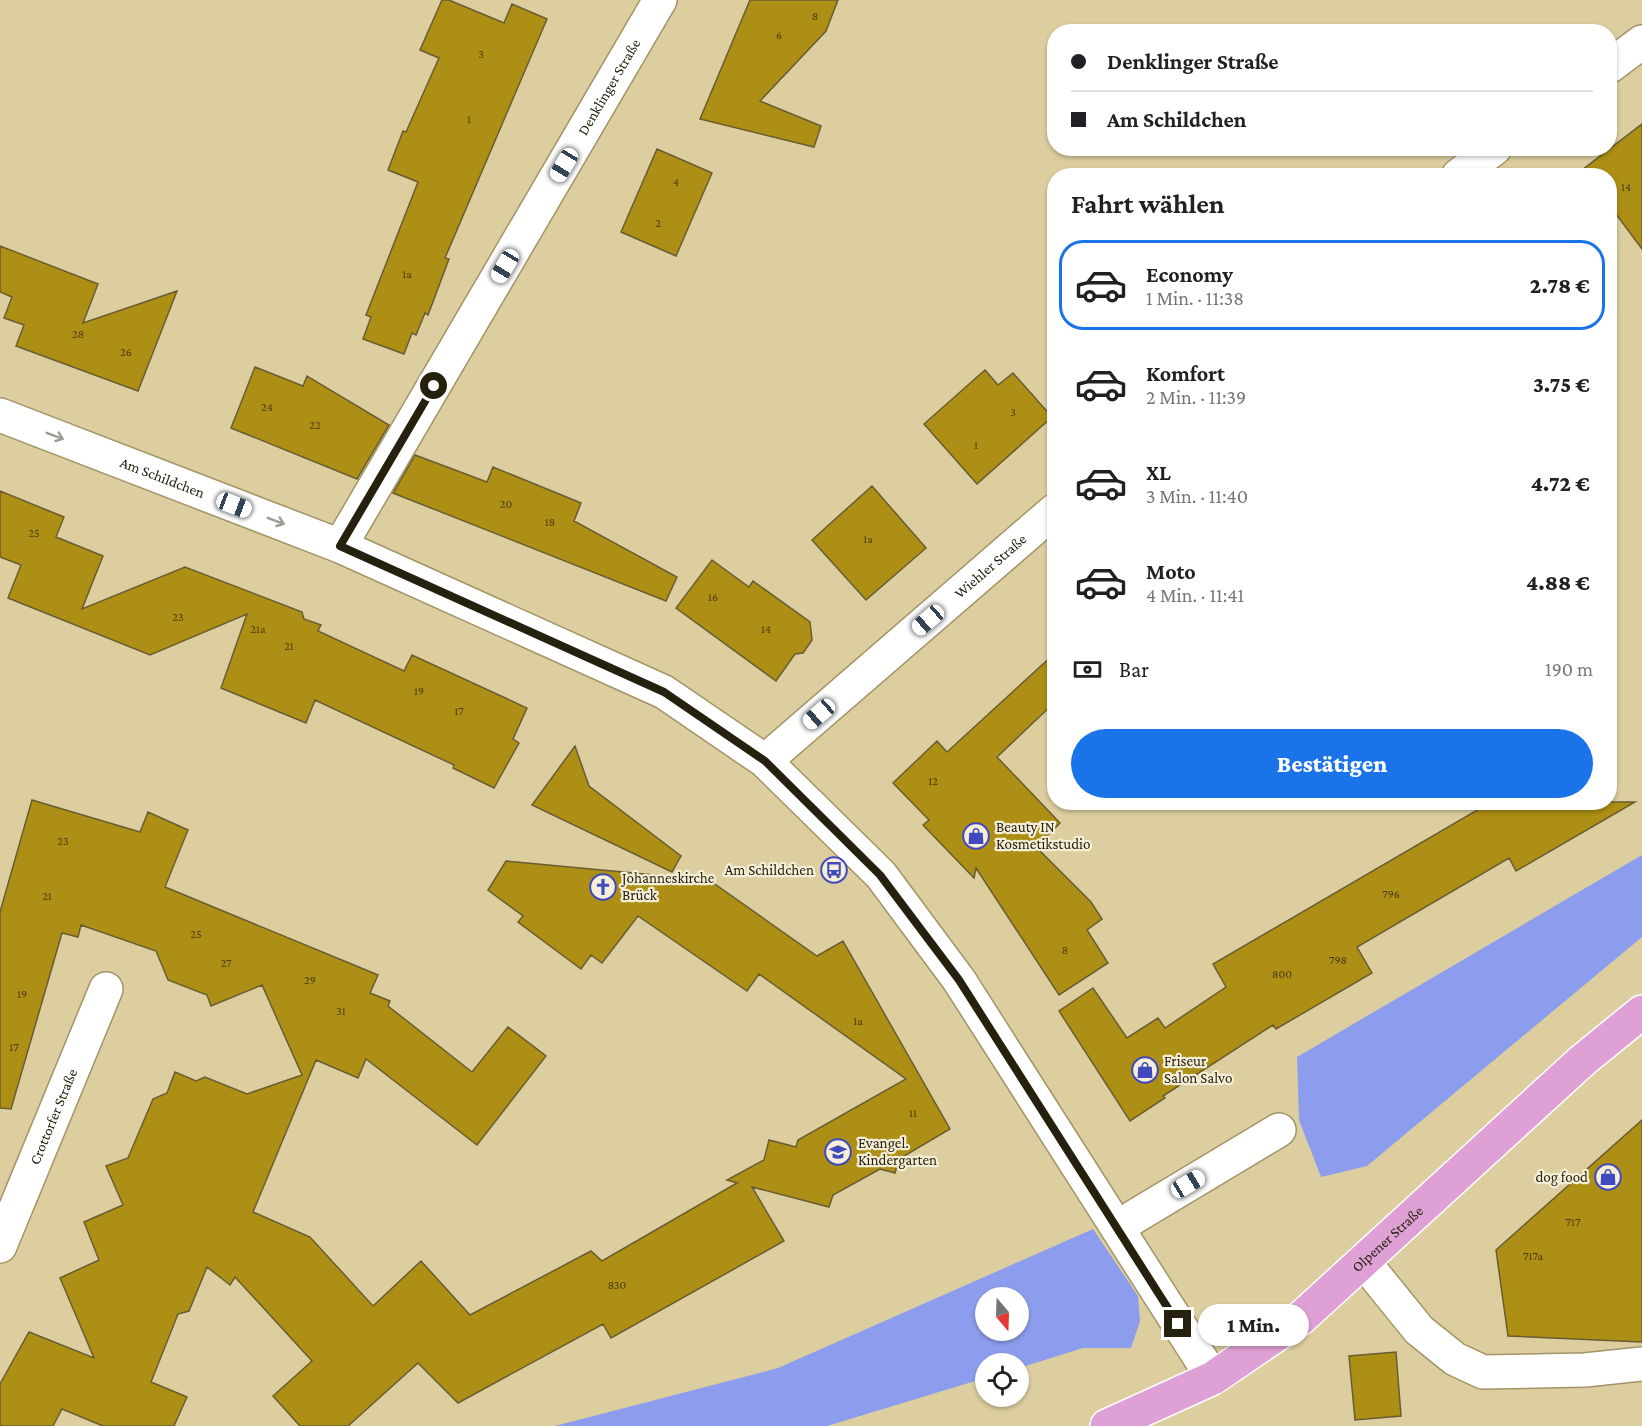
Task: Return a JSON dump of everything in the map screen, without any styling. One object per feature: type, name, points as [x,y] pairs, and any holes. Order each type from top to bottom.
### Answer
[{"type":"main road","name":"Olpener Straße","points":[[1107,1426],[1213,1378],[1301,1318],[1583,1059],[1642,1012]]},
{"type":"street","name":"Denklinger Straße","points":[[340,546],[660,0]]},
{"type":"street","points":[[1617,61],[1642,42]]},
{"type":"street","points":[[1469,168],[1484,156]]},
{"type":"street","name":"Am Schildchen","points":[[0,416],[340,546],[664,692],[765,761],[880,875],[959,980],[1213,1378]]},
{"type":"street","name":"Wiehler Straße","points":[[765,761],[1047,517]]},
{"type":"street","name":"Crottorfer Straße","points":[[0,1246],[106,989]]},
{"type":"street","points":[[1118,1229],[1134,1217],[1279,1130]]},
{"type":"street","points":[[1364,1262],[1419,1330],[1455,1359],[1483,1372],[1585,1370],[1642,1364]]},
{"type":"shaded area","points":[[1642,855],[1642,937],[1367,1166],[1321,1177],[1299,1120],[1297,1057]]},
{"type":"shaded area","points":[[1093,1229],[1138,1296],[1140,1321],[1131,1348],[1083,1348],[1029,1365],[1029,1353],[975,1353],[975,1381],[827,1426],[555,1426],[778,1368]]},
{"type":"building","points":[[442,0],[449,0],[504,23],[512,4],[547,19],[445,258],[449,259],[428,315],[425,313],[416,335],[412,333],[404,354],[363,339],[371,317],[366,315],[418,182],[388,170],[403,131],[406,132],[439,58],[420,50]]},
{"type":"building","points":[[750,0],[838,0],[826,31],[760,101],[821,126],[814,147],[700,119]]},
{"type":"building","points":[[1642,124],[1642,249],[1617,215],[1617,168],[1585,168],[1600,156],[1617,156],[1617,143]]},
{"type":"building","points":[[657,149],[712,173],[676,256],[621,232]]},
{"type":"building","points":[[0,246],[98,284],[83,323],[177,291],[138,391],[16,346],[24,325],[4,318],[12,297],[0,292]]},
{"type":"building","points":[[255,367],[303,386],[307,376],[389,425],[357,479],[231,428]]},
{"type":"building","points":[[985,370],[998,385],[1013,373],[1047,411],[1047,421],[977,484],[924,424]]},
{"type":"building","points":[[415,455],[487,482],[493,467],[581,503],[574,521],[677,577],[666,601],[393,493]]},
{"type":"building","points":[[872,486],[926,548],[866,600],[812,540]]},
{"type":"building","points":[[0,491],[64,517],[56,537],[103,556],[82,609],[185,567],[302,612],[304,619],[321,625],[318,631],[404,671],[412,655],[527,708],[513,739],[519,743],[494,788],[453,768],[454,765],[315,700],[306,723],[221,688],[247,614],[150,655],[8,598],[21,565],[0,557]]},
{"type":"building","points":[[712,560],[749,587],[753,581],[810,622],[812,640],[803,653],[795,654],[776,681],[676,608]]},
{"type":"building","points":[[1047,660],[1047,710],[997,757],[1060,823],[1036,847],[1091,902],[1102,919],[1087,930],[1108,963],[1059,995],[976,868],[974,878],[923,825],[929,820],[893,783],[937,741],[947,752]]},
{"type":"building","points":[[575,746],[589,786],[681,856],[672,872],[532,805]]},
{"type":"building","points":[[32,800],[140,832],[148,812],[188,830],[165,887],[378,975],[370,993],[390,1001],[388,1006],[472,1072],[508,1027],[546,1056],[477,1145],[366,1059],[358,1078],[316,1060],[253,1212],[310,1237],[373,1306],[421,1261],[470,1315],[591,1251],[602,1261],[737,1183],[727,1180],[764,1160],[769,1140],[796,1147],[798,1140],[906,1079],[759,974],[747,991],[638,916],[602,963],[591,955],[581,969],[518,922],[523,916],[488,890],[506,861],[709,880],[817,956],[843,941],[950,1129],[899,1159],[895,1173],[880,1169],[833,1195],[829,1207],[752,1187],[784,1241],[611,1338],[603,1324],[458,1403],[418,1363],[348,1426],[300,1426],[273,1396],[312,1361],[235,1277],[230,1285],[207,1267],[189,1311],[178,1314],[151,1382],[187,1397],[174,1426],[103,1426],[62,1409],[53,1426],[0,1426],[0,1384],[29,1332],[94,1358],[60,1278],[99,1260],[84,1222],[123,1205],[106,1166],[128,1158],[153,1099],[167,1093],[175,1072],[196,1081],[205,1077],[247,1094],[302,1075],[262,985],[211,1006],[207,995],[168,980],[156,951],[81,925],[78,937],[62,933],[11,1109],[0,1108],[0,912]]},
{"type":"building","points":[[1617,802],[1635,802],[1516,871],[1509,858],[1357,947],[1372,973],[1276,1029],[1273,1025],[1163,1096],[1165,1098],[1130,1121],[1059,1011],[1093,988],[1127,1038],[1158,1018],[1165,1028],[1226,987],[1213,964],[1477,810],[1617,810]]},
{"type":"building","points":[[1642,1120],[1642,1342],[1508,1336],[1496,1250]]},
{"type":"building","points":[[1396,1352],[1401,1416],[1355,1420],[1349,1356]]},
{"type":"place","name":"Beauty IN Kosmetikstudio","points":[[976,836]]},
{"type":"place","name":"Am Schildchen","points":[[834,870]]},
{"type":"place","name":"Johanneskirche Brück","points":[[603,887]]},
{"type":"place","name":"Friseur Salon Salvo","points":[[1145,1070]]},
{"type":"place","name":"Evangel. Kindergarten","points":[[838,1152]]},
{"type":"place","name":"dog food","points":[[1608,1177]]},
{"type":"route","points":[[434,386],[340,546],[664,692],[765,761],[880,875],[959,980],[1178,1324]]}]
